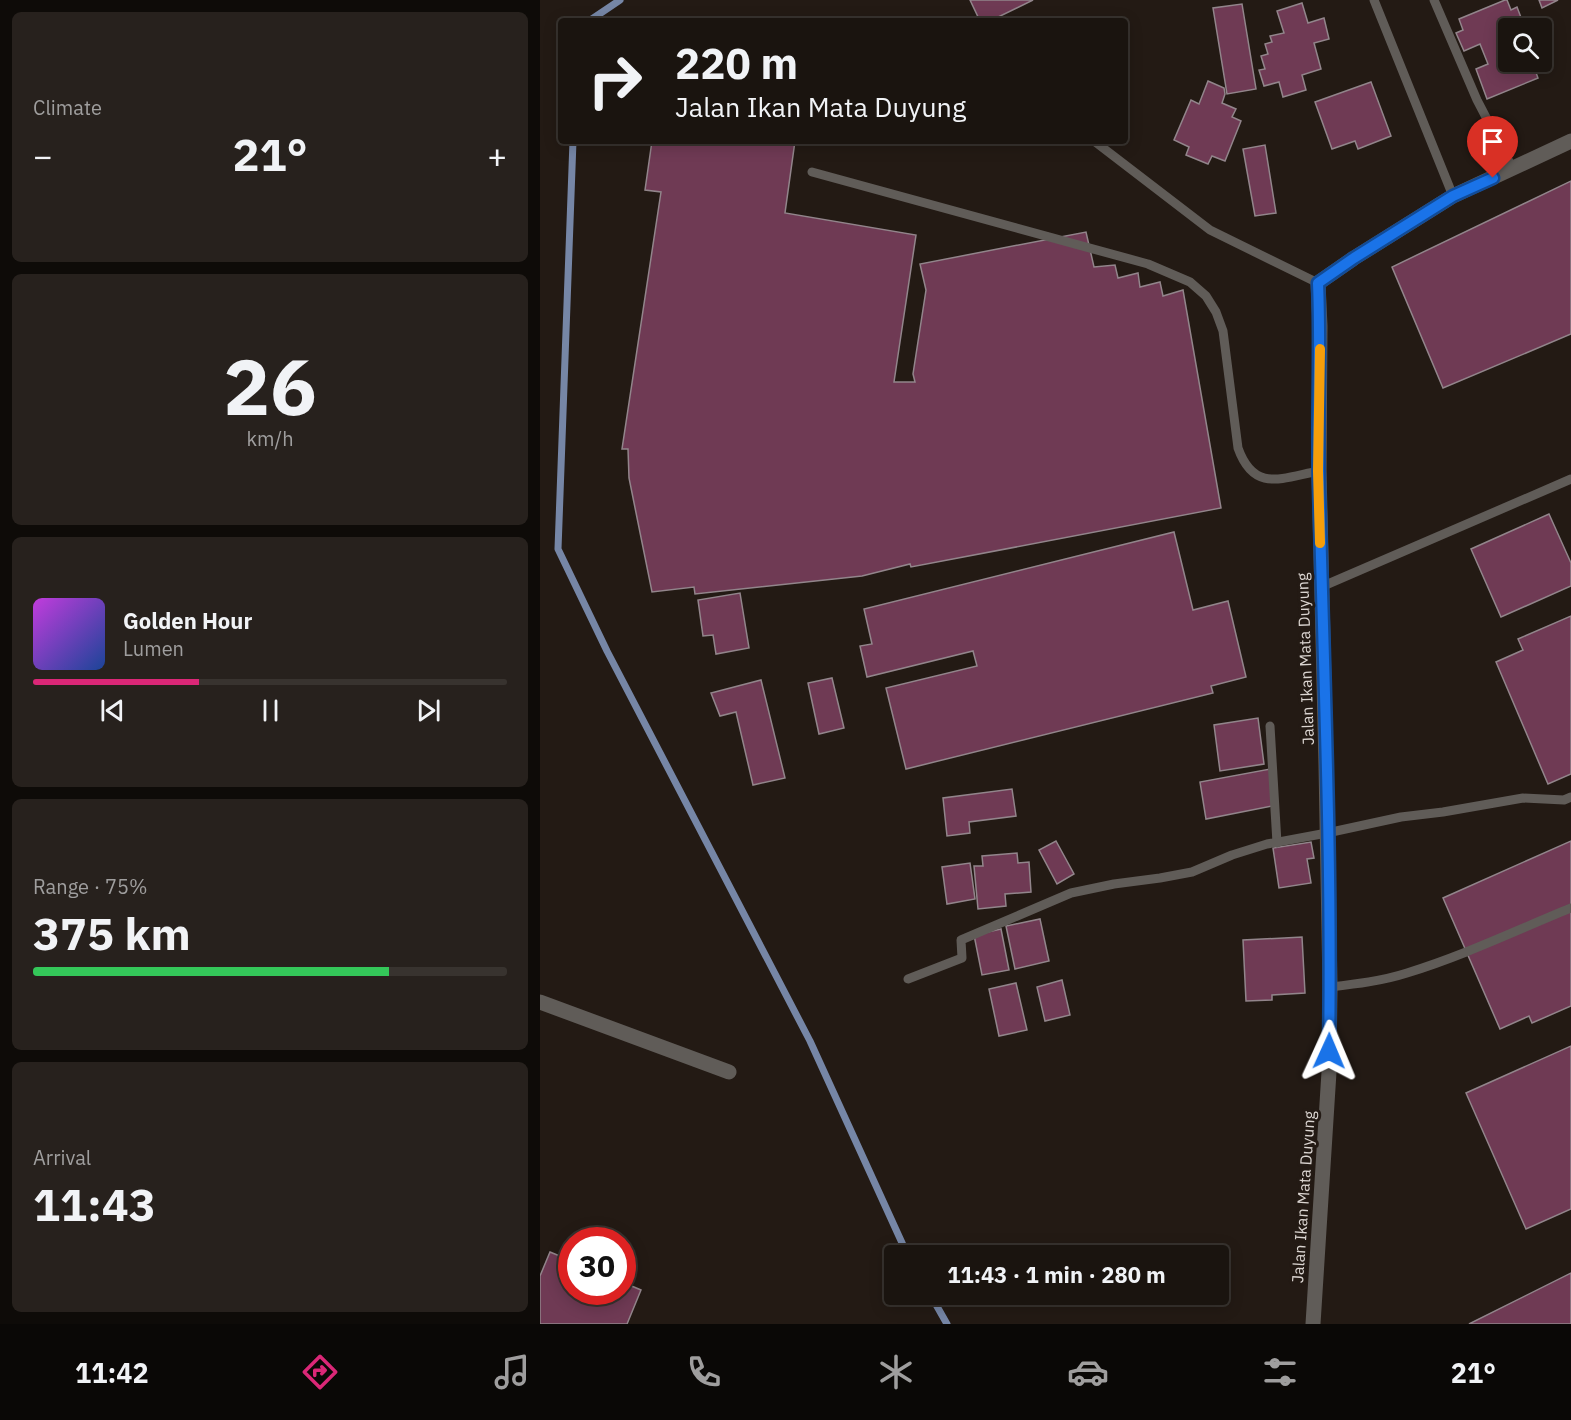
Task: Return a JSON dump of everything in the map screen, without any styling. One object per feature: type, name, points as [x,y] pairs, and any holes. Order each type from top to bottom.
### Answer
[{"type":"street","points":[[1318,283],[1453,196],[1571,141]]},
{"type":"street","name":"Jalan Ikan Mata Duyung","points":[[1313,1324],[1329,1072],[1330,987],[1318,471],[1320,326],[1318,283]]},
{"type":"street","points":[[540,1002],[729,1072]]},
{"type":"lane","points":[[1374,0],[1453,196]]},
{"type":"lane","points":[[1434,0],[1477,100],[1513,169]]},
{"type":"lane","points":[[1098,144],[1210,230],[1318,283]]},
{"type":"lane","points":[[812,172],[1148,264],[1190,282],[1206,296],[1216,312],[1223,331],[1238,448],[1245,465],[1256,475],[1270,480],[1318,471]]},
{"type":"lane","points":[[1322,587],[1571,479]]},
{"type":"lane","points":[[1270,726],[1277,843]]},
{"type":"lane","points":[[908,979],[962,958],[961,940],[1071,893],[1192,872],[1232,855],[1277,843],[1401,817],[1523,798],[1564,800],[1571,797]]},
{"type":"lane","points":[[1330,987],[1406,974],[1571,908]]},
{"type":"building","points":[[970,0],[1033,0],[996,18],[979,18]]},
{"type":"building","points":[[1505,0],[1511,10],[1517,7],[1521,18],[1498,18],[1498,72],[1536,72],[1538,78],[1487,99],[1476,69],[1488,64],[1480,44],[1464,51],[1456,33],[1463,30],[1459,19]]},
{"type":"building","points":[[1539,0],[1558,0],[1542,8]]},
{"type":"building","points":[[1302,3],[1308,23],[1324,18],[1329,39],[1314,43],[1321,69],[1302,75],[1306,90],[1283,97],[1279,82],[1264,86],[1259,70],[1265,69],[1261,56],[1268,54],[1265,44],[1272,42],[1270,36],[1284,33],[1277,11]]},
{"type":"building","points":[[1242,4],[1256,89],[1227,94],[1213,8]]},
{"type":"building","points":[[1208,81],[1224,88],[1222,103],[1236,109],[1232,117],[1241,121],[1225,161],[1212,156],[1208,164],[1186,155],[1189,147],[1174,140],[1191,100],[1199,104]]},
{"type":"building","points":[[1371,82],[1391,136],[1358,149],[1355,141],[1332,149],[1315,102]]},
{"type":"building","points":[[652,144],[795,144],[785,213],[916,235],[894,382],[915,382],[913,374],[926,290],[920,264],[1086,232],[1094,267],[1115,265],[1118,278],[1138,273],[1140,287],[1160,282],[1163,296],[1183,290],[1221,508],[911,567],[910,564],[862,576],[695,594],[694,587],[652,592],[629,478],[628,449],[622,449],[661,192],[645,190]]},
{"type":"building","points":[[1265,145],[1276,213],[1255,216],[1243,149]]},
{"type":"building","points":[[1571,181],[1571,334],[1443,388],[1392,267]]},
{"type":"building","points":[[1549,514],[1571,563],[1571,586],[1501,617],[1471,549]]},
{"type":"building","points":[[1174,532],[1193,610],[1228,601],[1246,677],[1211,686],[1213,693],[906,769],[886,688],[977,666],[973,651],[867,677],[860,646],[872,644],[864,609]]},
{"type":"building","points":[[740,593],[749,648],[716,654],[713,635],[703,636],[698,600]]},
{"type":"building","points":[[1571,616],[1571,774],[1548,784],[1496,662],[1523,650],[1518,639]]},
{"type":"building","points":[[832,678],[844,728],[819,734],[808,683]]},
{"type":"building","points":[[761,680],[785,778],[753,785],[736,712],[720,716],[711,693]]},
{"type":"building","points":[[1258,718],[1264,764],[1220,771],[1214,725]]},
{"type":"building","points":[[1270,769],[1277,805],[1206,819],[1200,782]]},
{"type":"building","points":[[1012,789],[1016,816],[969,822],[970,833],[947,836],[943,798]]},
{"type":"building","points":[[1056,841],[1074,874],[1057,884],[1039,850]]},
{"type":"building","points":[[1571,841],[1571,1006],[1532,1023],[1529,1016],[1500,1029],[1443,898]]},
{"type":"building","points":[[1311,842],[1314,858],[1307,859],[1311,883],[1279,888],[1273,848]]},
{"type":"building","points":[[1017,853],[1018,863],[1029,862],[1031,892],[1005,894],[1006,906],[978,909],[974,866],[983,866],[982,856]]},
{"type":"building","points":[[970,863],[975,899],[947,904],[942,867]]},
{"type":"building","points":[[1040,919],[1049,961],[1015,969],[1006,926]]},
{"type":"building","points":[[1001,929],[1009,970],[982,975],[974,935]]},
{"type":"building","points":[[1302,937],[1305,993],[1272,995],[1272,1000],[1246,1001],[1243,940]]},
{"type":"building","points":[[1062,980],[1070,1015],[1045,1021],[1037,987]]},
{"type":"building","points":[[1016,983],[1027,1030],[999,1036],[989,989]]},
{"type":"building","points":[[1571,1046],[1571,1209],[1526,1229],[1466,1093]]},
{"type":"building","points":[[550,1252],[558,1255],[558,1305],[635,1305],[627,1324],[540,1324],[540,1276]]},
{"type":"building","points":[[1571,1273],[1571,1324],[1469,1324]]},
{"type":"building","points":[[636,1288],[641,1290],[636,1302]]},
{"type":"waterway","points":[[593,18],[620,0]]},
{"type":"waterway","points":[[573,144],[558,549],[607,651],[810,1041],[903,1245]]},
{"type":"waterway","points":[[936,1305],[947,1324]]},
{"type":"slow traffic","points":[[1320,349],[1318,471],[1320,543]]},
{"type":"route","points":[[1329,1051],[1327,788],[1318,471],[1320,326],[1318,283],[1453,196],[1493,178]]}]
